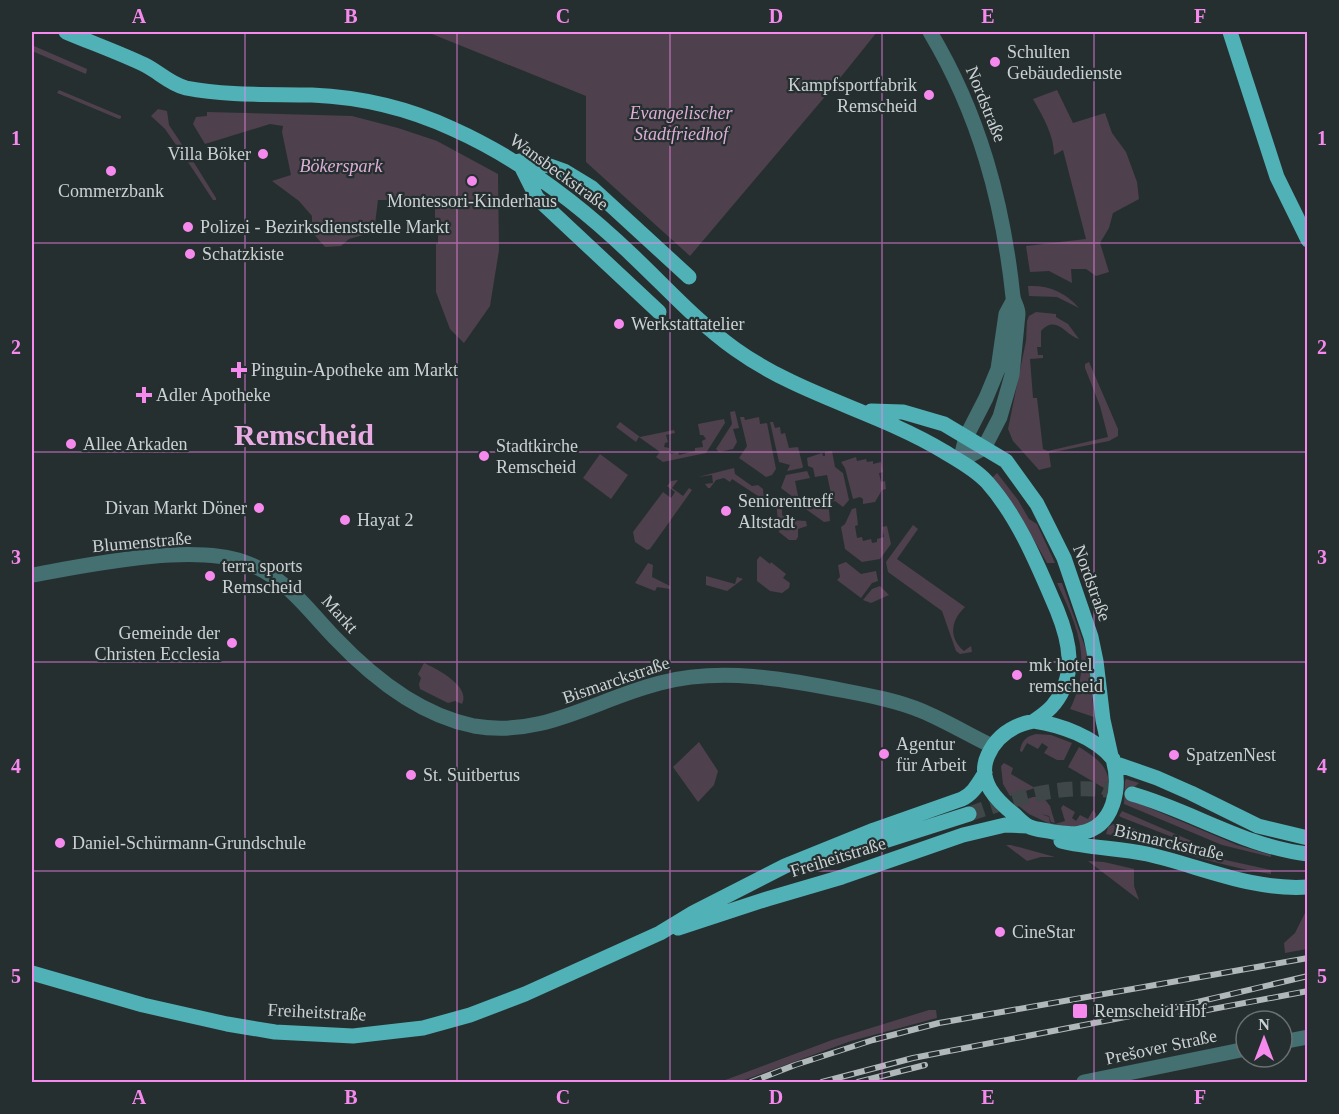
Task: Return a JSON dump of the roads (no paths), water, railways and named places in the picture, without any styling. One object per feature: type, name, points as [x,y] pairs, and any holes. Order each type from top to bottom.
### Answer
[{"type":"main road","name":"Wansbeckstraße","points":[[66,32],[149,67],[180,87],[212,92],[313,95],[377,103],[451,128],[517,163],[567,198],[700,320],[731,347],[754,363],[792,383],[900,428],[960,461]]},
{"type":"main road","points":[[1230,32],[1277,177],[1308,240]]},
{"type":"main road","points":[[517,163],[550,166],[564,171],[592,188],[689,277]]},
{"type":"main road","points":[[517,163],[537,198],[658,312]]},
{"type":"main road","name":"Wansbeckstraße","points":[[863,411],[903,412],[944,424],[966,437]]},
{"type":"main road","name":"Nordstraße","points":[[966,437],[1006,461],[1011,467],[1037,504],[1064,558],[1091,637],[1103,720],[1112,760]]},
{"type":"main road","points":[[960,461],[984,480],[1017,526],[1051,597],[1068,645],[1069,672],[1065,687],[1053,706],[1034,721],[1014,727],[1003,734],[992,746],[986,760],[985,774],[992,794],[1001,804],[1034,828],[1079,833],[1091,830],[1112,809],[1117,789],[1112,760]]},
{"type":"main road","points":[[1034,721],[1072,731],[1112,760],[1174,785],[1250,823],[1308,838]]},
{"type":"main road","name":"Freiheitstraße","points":[[32,973],[143,1005],[227,1024],[304,1035],[374,1035],[423,1028],[503,1003],[660,933],[693,913],[785,866],[962,799],[976,788],[985,774]]},
{"type":"main road","points":[[1132,794],[1156,801],[1231,834],[1270,847],[1308,854]]},
{"type":"main road","points":[[730,894],[821,861],[969,814]]},
{"type":"main road","name":"Freiheitstraße","points":[[660,933],[842,877],[963,835],[1005,825],[1034,828]]},
{"type":"main road","name":"Bismarckstraße","points":[[1034,828],[1063,842],[1130,850],[1244,880],[1300,887],[1308,894]]},
{"type":"main road","points":[[1282,832],[1308,831]]},
{"type":"street","name":"Nordstraße","points":[[930,32],[960,87],[985,153],[997,196],[1012,280],[1013,301],[1006,314],[998,369],[966,437],[960,461]]},
{"type":"street","name":"Nordstraße","points":[[984,448],[1000,417],[1012,375],[1018,314],[1017,306],[1013,301]]},
{"type":"street","points":[[960,461],[984,448]]},
{"type":"street","name":"Blumenstraße","points":[[32,575],[177,555],[226,558],[255,567]]},
{"type":"street","name":"Markt","points":[[255,567],[288,587],[345,649],[393,691]]},
{"type":"street","name":"Bismarckstraße","points":[[393,691],[449,719],[471,725],[507,729],[549,723],[667,681],[693,676],[740,675],[826,687],[886,700],[922,711],[992,746]]},
{"type":"street","name":"Prešover Straße","points":[[1084,1083],[1234,1052]]},
{"type":"tunnel","points":[[969,814],[1030,795],[1069,789],[1109,790],[1132,794]]},
{"type":"railway","points":[[751,1082],[873,1040],[939,1023],[1308,958]]},
{"type":"railway","points":[[822,1082],[913,1058],[1172,1008],[1308,976]]},
{"type":"railway","points":[[1181,1015],[1308,991]]},
{"type":"railway","points":[[858,1082],[925,1065]]},
{"type":"place","name":"Schulten Gebäudedienste","points":[[995,62]]},
{"type":"place","name":"Kampfsportfabrik Remscheid","points":[[929,95]]},
{"type":"place","name":"Villa Böker","points":[[263,154]]},
{"type":"place","name":"Commerzbank","points":[[111,171]]},
{"type":"place","name":"Montessori-Kinderhaus","points":[[472,181]]},
{"type":"place","name":"Polizei - Bezirksdienststelle Markt","points":[[188,227]]},
{"type":"place","name":"Schatzkiste","points":[[190,254]]},
{"type":"place","name":"Werkstattatelier","points":[[619,324]]},
{"type":"place","name":"Pinguin-Apotheke am Markt","points":[[239,370]]},
{"type":"place","name":"Adler Apotheke","points":[[144,395]]},
{"type":"place","name":"Allee Arkaden","points":[[71,444]]},
{"type":"place","name":"Stadtkirche Remscheid","points":[[484,456]]},
{"type":"place","name":"Divan Markt Döner","points":[[259,508]]},
{"type":"place","name":"Seniorentreff Altstadt","points":[[726,511]]},
{"type":"place","name":"Hayat 2","points":[[345,520]]},
{"type":"place","name":"terra sports Remscheid","points":[[210,576]]},
{"type":"place","name":"Gemeinde der Christen Ecclesia","points":[[232,643]]},
{"type":"place","name":"mk hotel remscheid","points":[[1017,675]]},
{"type":"place","name":"Agentur für Arbeit","points":[[884,754]]},
{"type":"place","name":"SpatzenNest","points":[[1174,755]]},
{"type":"place","name":"St. Suitbertus","points":[[411,775]]},
{"type":"place","name":"Daniel-Schürmann-Grundschule","points":[[60,843]]},
{"type":"place","name":"CineStar","points":[[1000,932]]},
{"type":"place","name":"Remscheid Hbf","points":[[1080,1011]]},
{"type":"district","name":"Remscheid","points":[[304,434]]},
{"type":"park label","name":"Evangelischer Stadtfriedhof","points":[[681,123]]},
{"type":"park label","name":"Bökerspark","points":[[341,166]]}]
